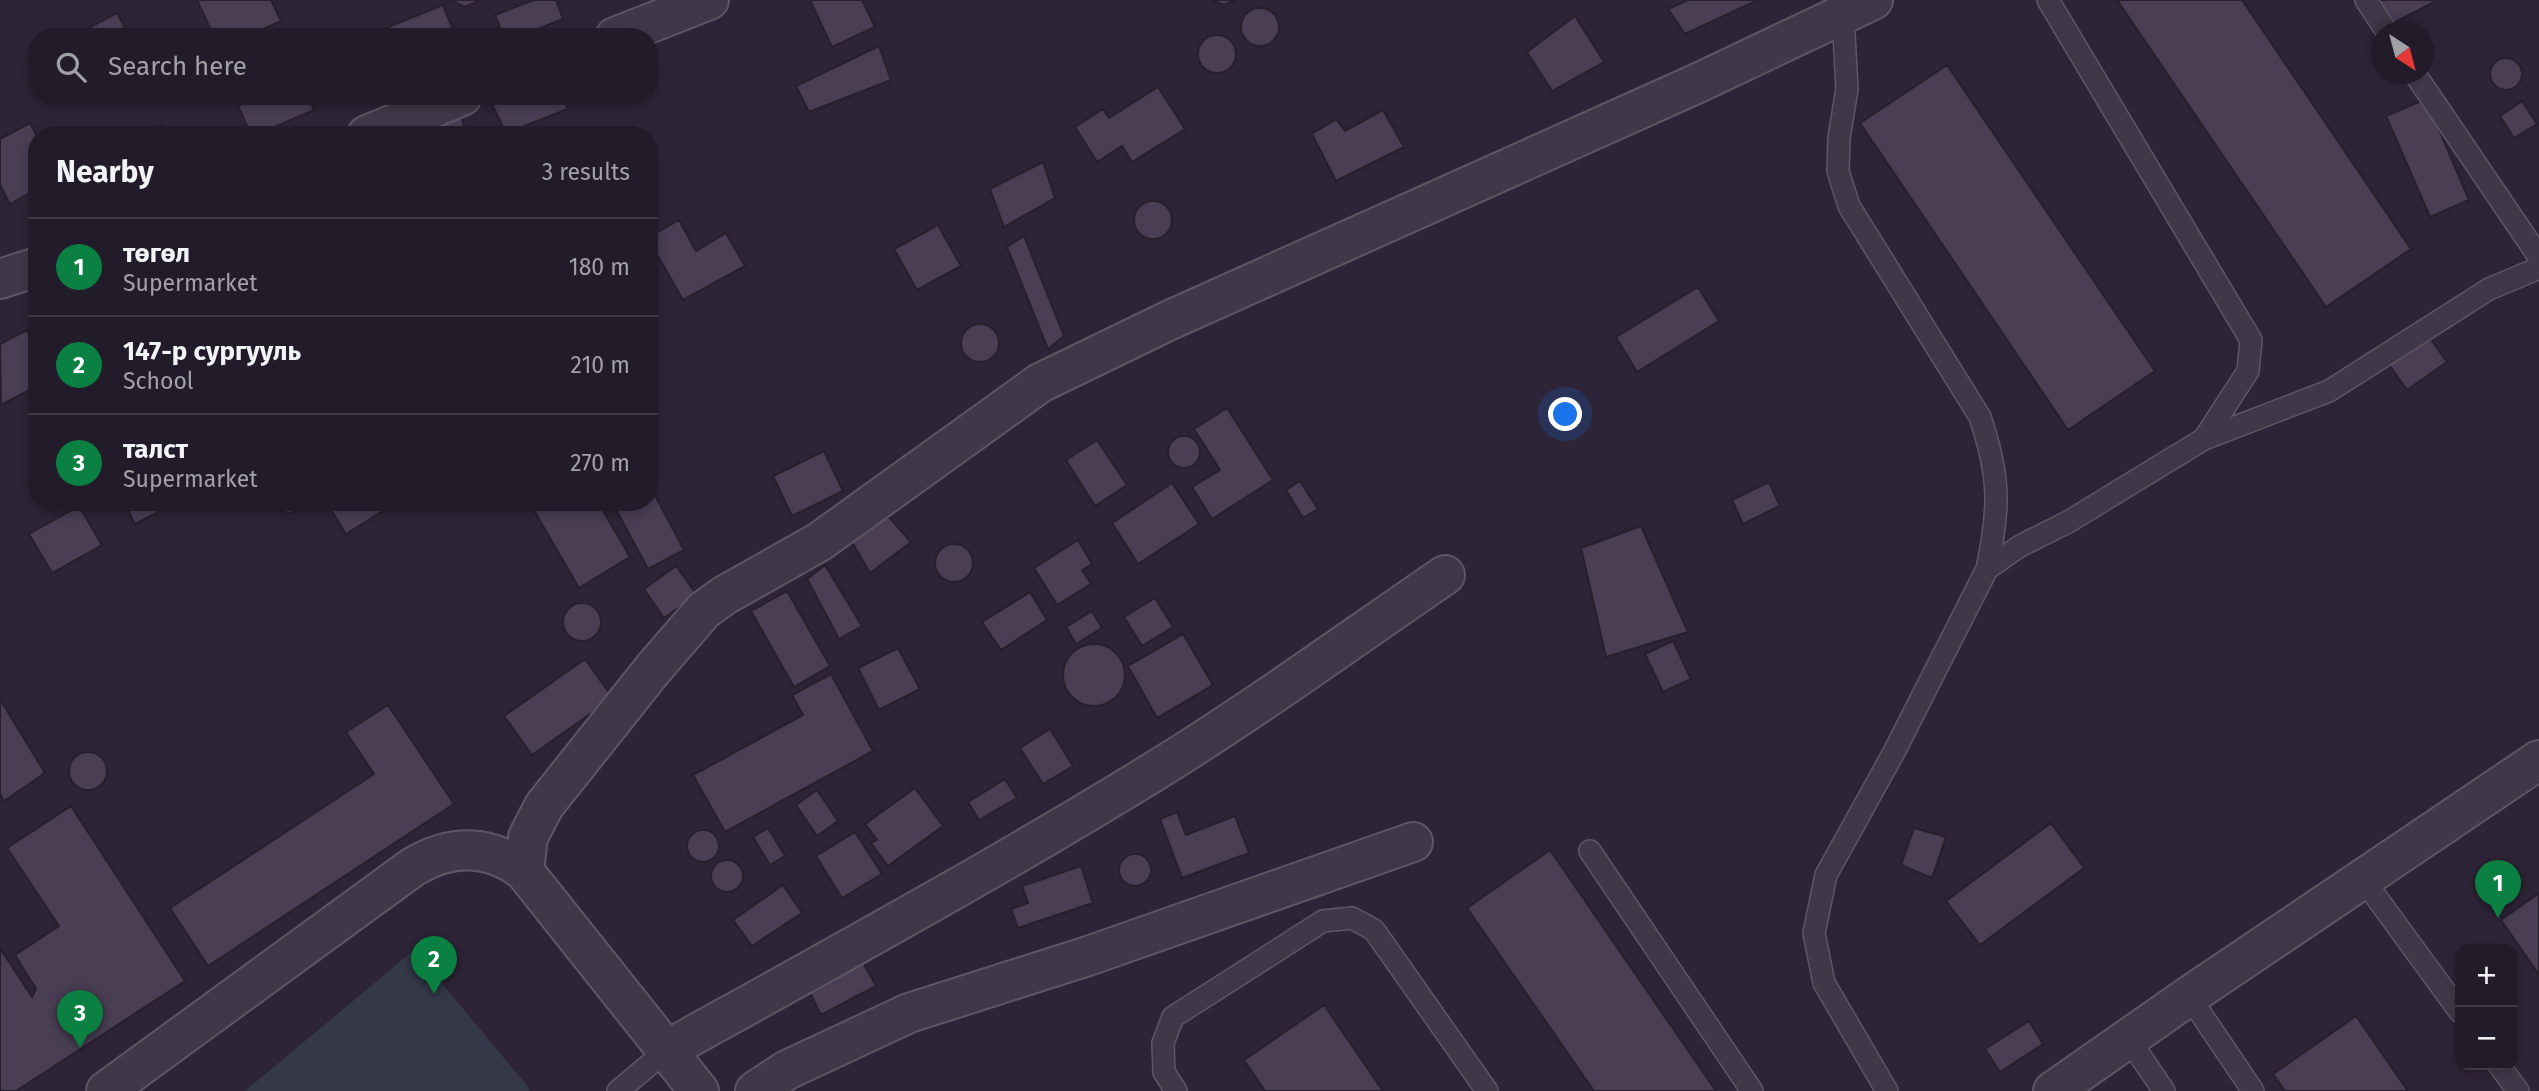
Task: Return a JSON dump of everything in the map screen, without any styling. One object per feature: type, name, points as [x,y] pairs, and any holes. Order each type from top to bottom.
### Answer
[{"type":"street","points":[[638,28],[709,0]]},
{"type":"street","points":[[524,871],[528,837],[544,806],[653,669],[704,610],[725,595],[819,542],[1040,383],[1170,320],[1698,83],[1858,7]]},
{"type":"street","points":[[389,126],[439,105]]},
{"type":"street","points":[[0,279],[28,270]]},
{"type":"street","points":[[667,1050],[961,886],[1152,773],[1445,575]]},
{"type":"street","points":[[2053,1091],[2539,760]]},
{"type":"street","points":[[755,1091],[788,1070],[909,1013],[1088,956],[1413,842]]},
{"type":"street","points":[[106,1091],[426,859],[452,851],[483,850],[504,857],[524,871],[699,1091]]},
{"type":"lane","points":[[2048,0],[2251,340],[2248,371],[2204,439]]},
{"type":"lane","points":[[2365,0],[2379,21]]},
{"type":"lane","points":[[1858,7],[1839,138],[1838,171],[1849,206],[1980,417],[1993,456],[1997,491],[1996,527],[1987,569],[1893,754],[1826,876],[1814,933],[1824,983],[1887,1091]]},
{"type":"lane","points":[[2422,84],[2539,257]]},
{"type":"lane","points":[[1987,569],[2020,546],[2068,522],[2204,439],[2329,391],[2489,289],[2539,268]]},
{"type":"lane","points":[[1590,851],[1752,1091]]},
{"type":"lane","points":[[2363,878],[2456,1007]]},
{"type":"lane","points":[[1176,1091],[1164,1072],[1163,1043],[1172,1017],[1323,921],[1352,918],[1374,930],[1486,1091]]},
{"type":"lane","points":[[2189,996],[2253,1091]]},
{"type":"lane","points":[[2129,1038],[2164,1091]]},
{"type":"lane","points":[[618,1091],[667,1050]]},
{"type":"lane","points":[[2503,1070],[2518,1091]]},
{"type":"shaded area","points":[[414,950],[530,1089],[528,1091],[245,1091]]},
{"type":"building","points":[[197,0],[271,0],[281,21],[266,28],[210,28]]},
{"type":"building","points":[[451,0],[480,0],[465,7]]},
{"type":"building","points":[[534,0],[556,0],[563,19],[540,28],[500,28],[495,15]]},
{"type":"building","points":[[810,0],[862,0],[875,27],[832,47]]},
{"type":"building","points":[[1211,0],[1236,0],[1224,5]]},
{"type":"building","points":[[1688,0],[1758,0],[1685,34],[1668,9]]},
{"type":"building","points":[[2117,0],[2242,0],[2411,249],[2326,307]]},
{"type":"building","points":[[2377,0],[2434,2],[2398,21],[2388,21]]},
{"type":"building","points":[[443,5],[452,28],[386,28]]},
{"type":"building","points":[[1260,8],[1273,14],[1279,27],[1273,40],[1260,46],[1247,40],[1241,27],[1247,14]]},
{"type":"building","points":[[117,13],[125,28],[88,28]]},
{"type":"building","points":[[1575,16],[1604,62],[1552,91],[1527,52]]},
{"type":"building","points":[[1217,35],[1230,41],[1236,54],[1230,67],[1217,73],[1204,67],[1198,54],[1204,41]]},
{"type":"building","points":[[879,46],[891,80],[809,112],[796,86]]},
{"type":"building","points":[[2506,58],[2517,63],[2522,74],[2517,85],[2506,90],[2495,85],[2490,74],[2495,63]]},
{"type":"building","points":[[1947,65],[2155,371],[2068,430],[1860,123]]},
{"type":"building","points":[[1158,87],[1185,129],[1132,162],[1122,146],[1097,162],[1075,127],[1103,109],[1109,118]]},
{"type":"building","points":[[2426,99],[2469,200],[2430,217],[2386,116]]},
{"type":"building","points":[[2522,101],[2537,124],[2514,138],[2500,116]]},
{"type":"building","points":[[312,105],[314,110],[277,126],[247,126],[238,106]]},
{"type":"building","points":[[492,105],[566,105],[568,109],[524,126],[503,126]]},
{"type":"building","points":[[459,110],[464,126],[425,126],[423,122]]},
{"type":"building","points":[[1383,110],[1404,147],[1336,181],[1312,134],[1336,119],[1345,131]]},
{"type":"building","points":[[30,123],[32,126],[28,126],[28,194],[10,204],[0,185],[0,139]]},
{"type":"building","points":[[1043,162],[1055,198],[1004,227],[990,189]]},
{"type":"building","points":[[1153,201],[1166,207],[1172,220],[1166,233],[1153,239],[1140,233],[1134,220],[1140,207]]},
{"type":"building","points":[[679,220],[696,251],[726,233],[745,266],[683,300],[658,256],[658,232]]},
{"type":"building","points":[[938,225],[961,266],[917,290],[894,249]]},
{"type":"building","points":[[1024,236],[1064,336],[1048,349],[1007,247]]},
{"type":"building","points":[[1698,287],[1719,321],[1637,372],[1616,337]]},
{"type":"building","points":[[980,324],[993,330],[999,343],[993,356],[980,362],[967,356],[961,343],[967,330]]},
{"type":"building","points":[[27,330],[28,332],[28,391],[1,405],[0,344]]},
{"type":"building","points":[[2425,331],[2447,362],[2407,390],[2385,359]]},
{"type":"building","points":[[1227,408],[1273,480],[1212,519],[1192,487],[1220,470],[1194,429]]},
{"type":"building","points":[[1184,436],[1195,441],[1200,452],[1195,463],[1184,468],[1173,463],[1168,452],[1173,441]]},
{"type":"building","points":[[1097,440],[1127,485],[1095,506],[1066,460]]},
{"type":"building","points":[[824,451],[843,491],[792,516],[773,476]]},
{"type":"building","points":[[1300,481],[1318,509],[1303,518],[1286,490]]},
{"type":"building","points":[[1769,482],[1780,506],[1743,524],[1732,500]]},
{"type":"building","points":[[1172,483],[1199,524],[1138,564],[1112,523]]},
{"type":"building","points":[[658,501],[684,550],[648,569],[617,511],[658,511]]},
{"type":"building","points":[[70,511],[82,511],[102,545],[52,573],[29,534]]},
{"type":"building","points":[[128,511],[160,511],[135,524]]},
{"type":"building","points":[[332,511],[383,511],[346,534]]},
{"type":"building","points":[[534,511],[603,511],[630,557],[579,588]]},
{"type":"building","points":[[887,515],[911,542],[870,573],[849,537]]},
{"type":"building","points":[[1641,526],[1688,632],[1606,657],[1581,548]]},
{"type":"building","points":[[1078,540],[1092,564],[1082,570],[1091,584],[1057,605],[1034,568]]},
{"type":"building","points":[[954,544],[967,550],[973,563],[967,576],[954,582],[941,576],[935,563],[941,550]]},
{"type":"building","points":[[825,565],[862,626],[839,639],[807,579]]},
{"type":"building","points":[[676,566],[697,595],[664,618],[644,589]]},
{"type":"building","points":[[787,591],[830,666],[794,687],[751,611]]},
{"type":"building","points":[[1030,592],[1047,620],[1001,650],[982,622]]},
{"type":"building","points":[[1155,598],[1173,627],[1142,646],[1124,617]]},
{"type":"building","points":[[582,603],[595,609],[601,622],[595,635],[582,641],[569,635],[563,622],[569,609]]},
{"type":"building","points":[[1092,611],[1102,628],[1076,644],[1066,627]]},
{"type":"building","points":[[1183,634],[1213,685],[1157,718],[1128,666]]},
{"type":"building","points":[[1673,641],[1691,679],[1663,692],[1645,654]]},
{"type":"building","points":[[1088,644],[1100,644],[1116,653],[1123,663],[1123,687],[1116,697],[1100,706],[1088,706],[1077,701],[1068,692],[1063,681],[1063,669],[1068,658],[1077,649]]},
{"type":"building","points":[[898,648],[920,689],[879,710],[858,668]]},
{"type":"building","points":[[585,659],[613,698],[532,755],[504,716]]},
{"type":"building","points":[[831,674],[873,751],[725,832],[693,775],[803,715],[792,695]]},
{"type":"building","points":[[0,699],[45,773],[4,801],[0,794]]},
{"type":"building","points":[[388,705],[454,804],[208,966],[170,908],[374,774],[346,732]]},
{"type":"building","points":[[1050,729],[1073,766],[1043,784],[1020,748]]},
{"type":"building","points":[[88,752],[101,758],[107,771],[101,784],[88,790],[75,784],[69,771],[75,758]]},
{"type":"building","points":[[1005,779],[1017,798],[979,820],[968,802]]},
{"type":"building","points":[[915,788],[943,826],[888,866],[871,843],[877,840],[865,824]]},
{"type":"building","points":[[817,790],[838,821],[817,836],[796,805]]},
{"type":"building","points":[[71,806],[185,981],[16,1091],[0,1091],[0,948],[32,997],[36,989],[15,955],[59,926],[7,848]]},
{"type":"building","points":[[1177,812],[1186,835],[1235,816],[1249,853],[1182,878],[1160,819]]},
{"type":"building","points":[[2051,823],[2084,868],[1980,945],[1946,901]]},
{"type":"building","points":[[768,828],[785,856],[770,865],[753,837]]},
{"type":"building","points":[[1914,828],[1946,837],[1932,878],[1901,865]]},
{"type":"building","points":[[703,830],[714,835],[719,846],[714,857],[703,862],[692,857],[687,846],[692,835]]},
{"type":"building","points":[[855,832],[882,874],[842,898],[816,856]]},
{"type":"building","points":[[1550,850],[1716,1091],[1594,1091],[1467,908]]},
{"type":"building","points":[[1135,854],[1146,859],[1151,870],[1146,881],[1135,886],[1124,881],[1119,870],[1124,859]]},
{"type":"building","points":[[727,860],[738,865],[743,876],[738,887],[727,892],[716,887],[711,876],[716,865]]},
{"type":"building","points":[[1081,866],[1093,903],[1018,928],[1011,909],[1028,903],[1022,886]]},
{"type":"building","points":[[783,885],[802,913],[752,946],[733,920]]},
{"type":"building","points":[[2539,893],[2539,975],[2518,944],[2501,920]]},
{"type":"building","points":[[859,955],[876,986],[821,1015],[806,985]]},
{"type":"building","points":[[1324,1005],[1383,1091],[1265,1091],[1244,1060]]},
{"type":"building","points":[[2356,1016],[2408,1091],[2285,1091],[2273,1074]]},
{"type":"building","points":[[2029,1021],[2043,1044],[2000,1072],[1985,1049]]},
{"type":"place","name":"төгөл","points":[[2498,918]]},
{"type":"place","name":"147-р сургууль","points":[[434,994]]},
{"type":"place","name":"талст","points":[[80,1048]]}]
